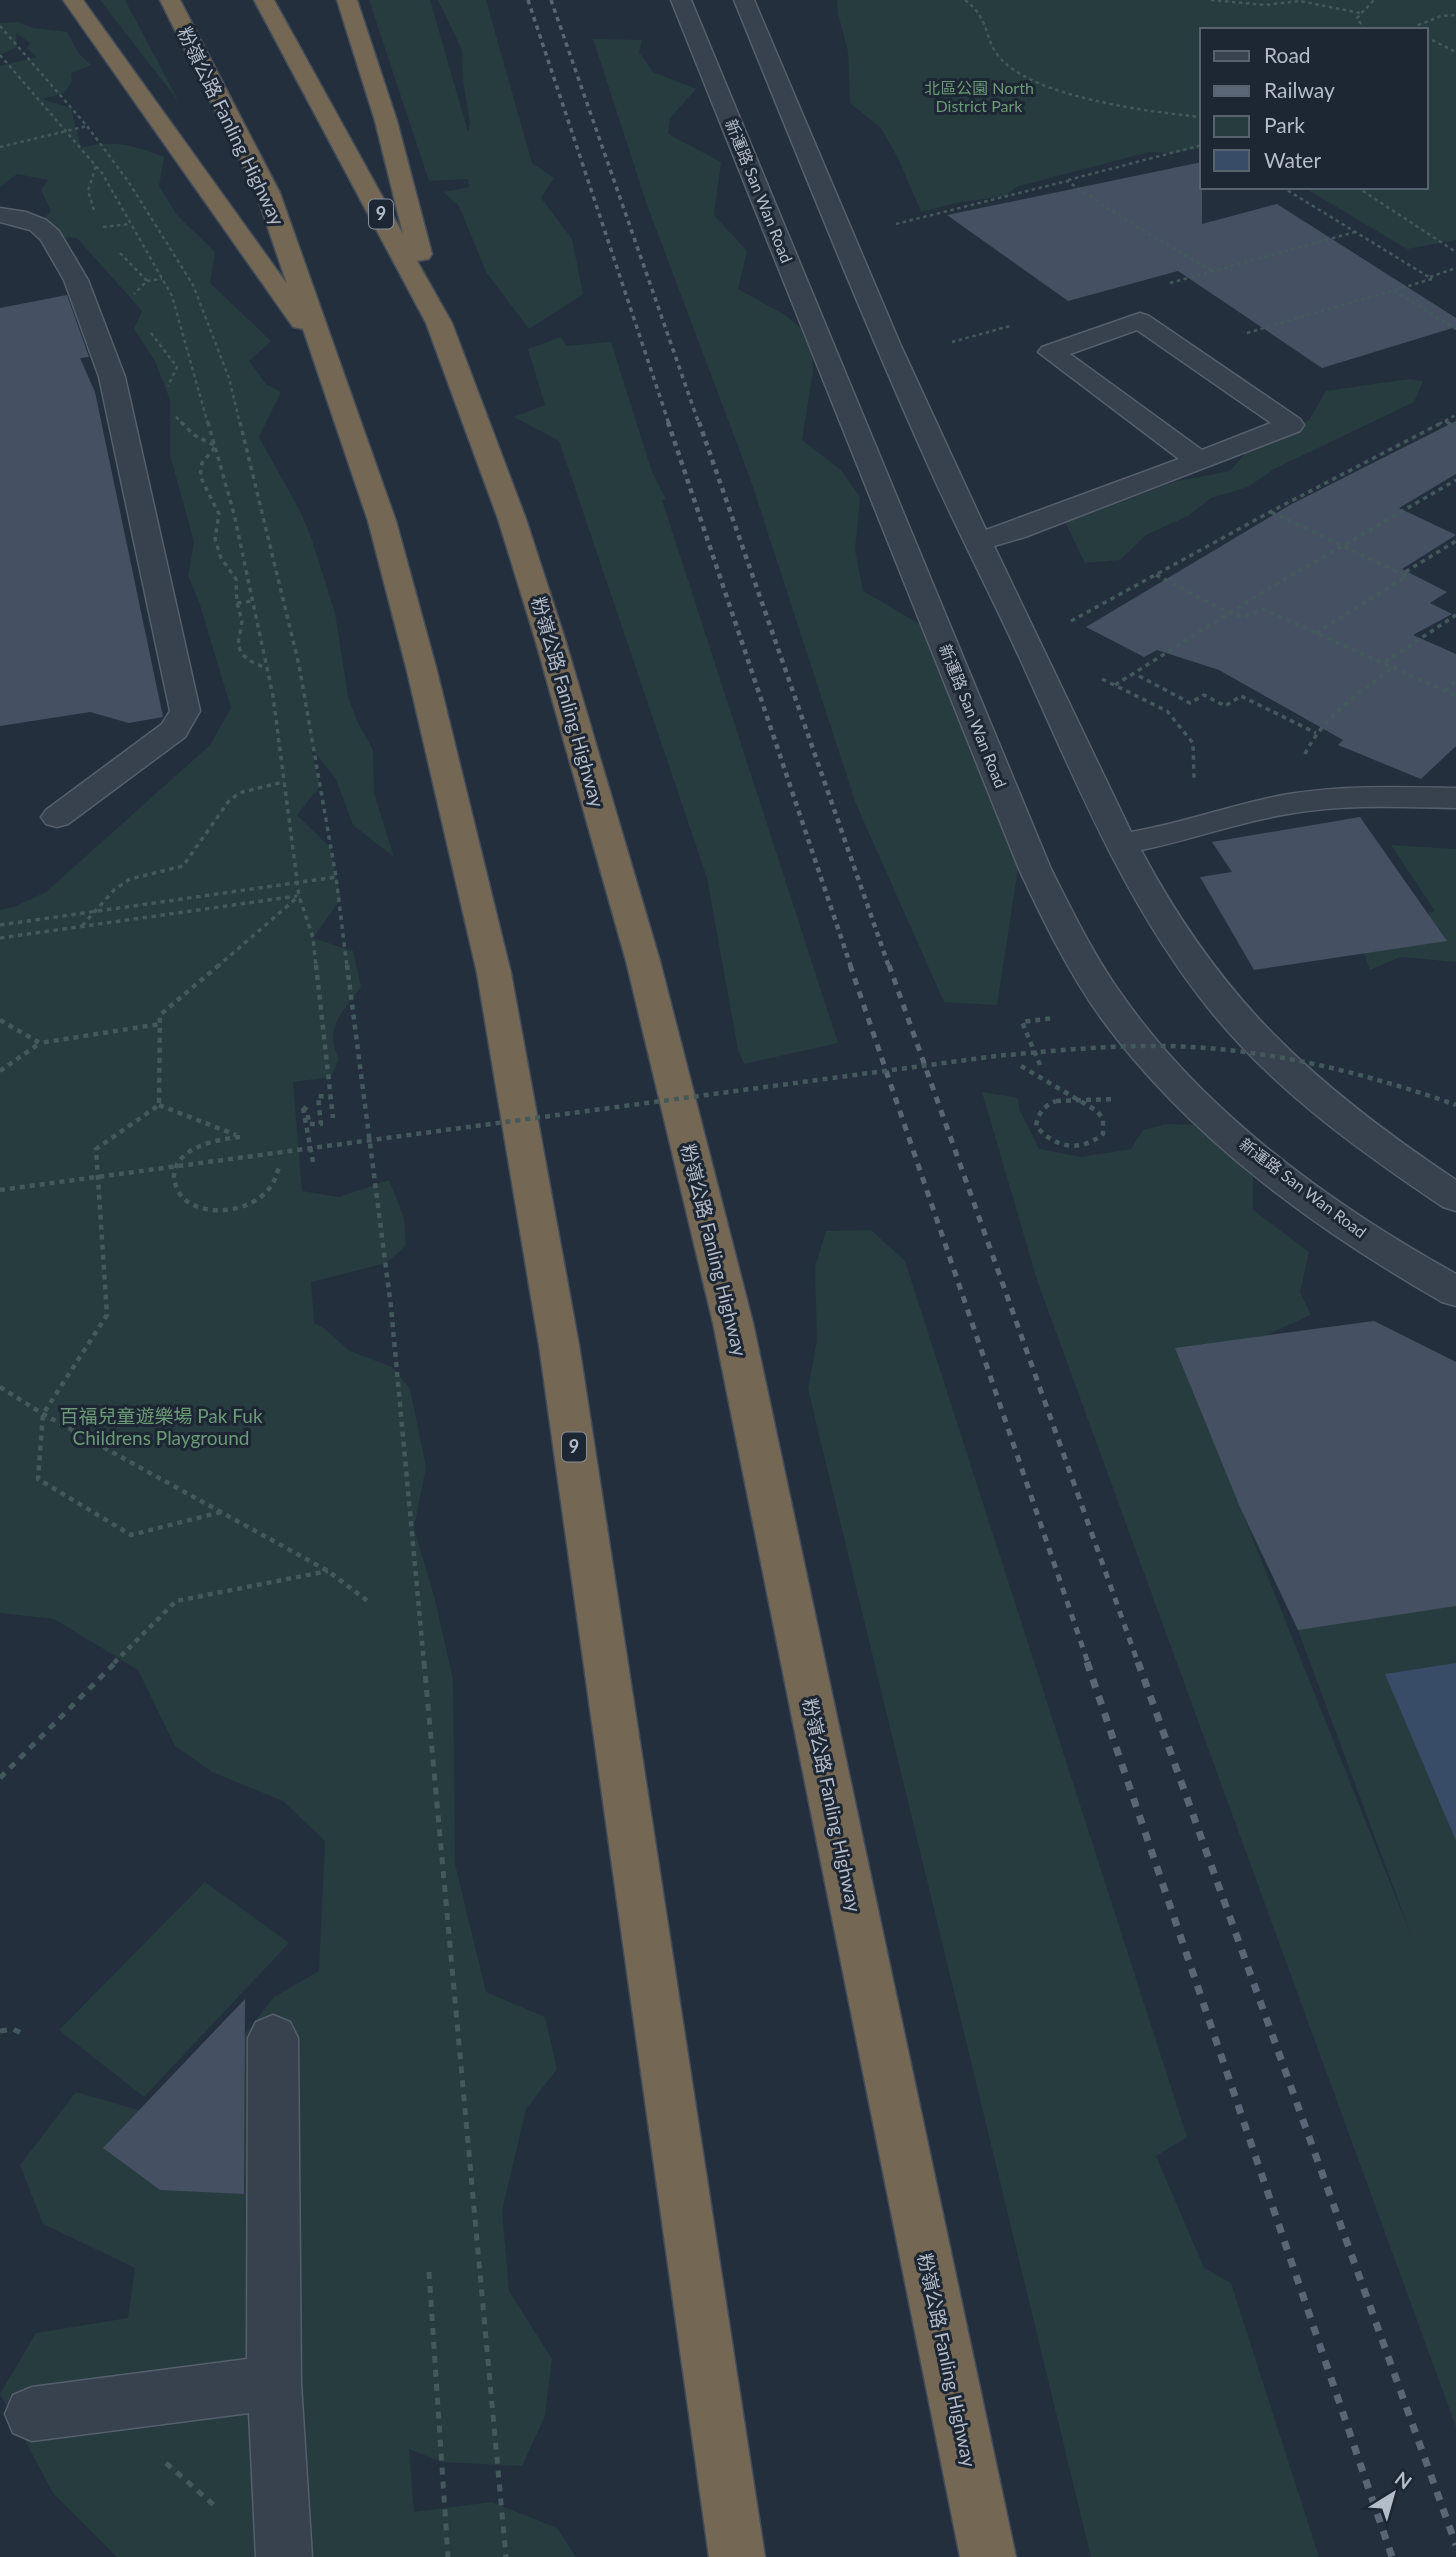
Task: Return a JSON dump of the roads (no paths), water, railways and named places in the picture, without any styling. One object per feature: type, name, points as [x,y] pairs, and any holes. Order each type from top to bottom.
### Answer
[{"type":"highway","points":[[73,0],[326,355]]},
{"type":"highway","name":"粉嶺公路 Fanling Highway","points":[[170,0],[268,193],[382,521],[422,671],[494,973],[559,1345],[737,2557]]},
{"type":"highway","name":"粉嶺公路 Fanling Highway","points":[[264,0],[439,323],[512,519],[550,639],[643,961],[733,1323],[988,2557]]},
{"type":"highway","points":[[348,0],[386,121],[439,323]]},
{"type":"street","name":"新運路 San Wan Road","points":[[681,0],[1035,869],[1090,975],[1126,1026],[1167,1072],[1244,1145],[1330,1212],[1456,1292]]},
{"type":"street","points":[[744,0],[939,462],[980,541],[1140,883],[1187,956],[1224,1004],[1262,1046],[1309,1090],[1367,1136],[1456,1198]]},
{"type":"street","points":[[0,215],[18,217],[38,225],[51,236],[76,281],[112,377],[185,710],[174,730],[57,817]]},
{"type":"street","points":[[980,541],[1015,531],[1292,425],[1140,321],[1051,352],[1198,460]]},
{"type":"street","points":[[1122,844],[1154,839],[1303,803],[1358,796],[1456,798]]},
{"type":"street","points":[[273,2038],[274,2383],[284,2557]]},
{"type":"street","points":[[32,2414],[274,2383]]},
{"type":"water","points":[[1456,1663],[1456,1841],[1385,1674]]},
{"type":"railway","points":[[528,0],[669,424]]},
{"type":"railway","points":[[551,0],[699,424]]},
{"type":"railway","points":[[668,422],[851,967]]},
{"type":"railway","points":[[699,422],[889,967]]},
{"type":"railway","points":[[850,965],[1088,1663]]},
{"type":"railway","points":[[889,965],[1138,1663]]},
{"type":"railway","points":[[1087,1662],[1392,2557]]},
{"type":"railway","points":[[1138,1662],[1456,2545]]},
{"type":"park label","name":"北區公園 North District Park","points":[[979,97]]},
{"type":"park label","name":"百福兒童遊樂場 Pak Fuk Childrens Playground","points":[[161,1427]]}]
